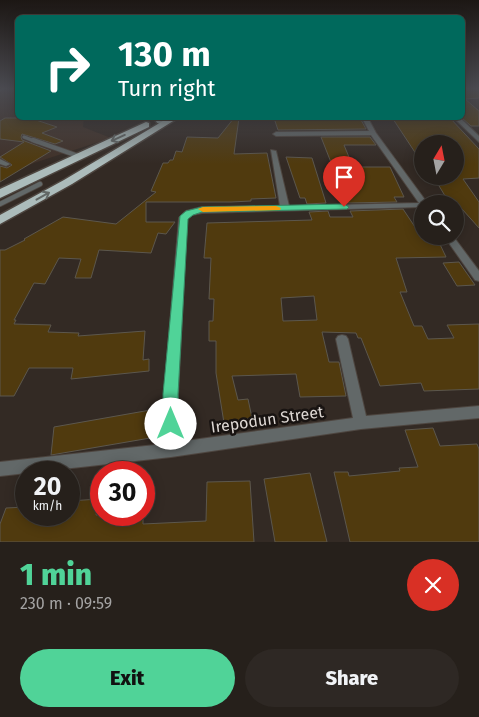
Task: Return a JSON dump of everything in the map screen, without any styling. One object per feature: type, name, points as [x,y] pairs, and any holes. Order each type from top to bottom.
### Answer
[{"type":"highway","points":[[0,194],[78,156],[161,120]]},
{"type":"highway","points":[[0,220],[68,182],[163,120]]},
{"type":"street","points":[[366,120],[373,133],[417,195]]},
{"type":"street","points":[[459,120],[479,140]]},
{"type":"street","points":[[276,134],[373,133]]},
{"type":"street","points":[[273,151],[285,208]]},
{"type":"street","points":[[171,450],[171,394],[183,218],[189,213],[202,210],[414,204]]},
{"type":"street","points":[[455,245],[479,278]]},
{"type":"street","points":[[342,338],[361,423]]},
{"type":"street","name":"Irepodun Street","points":[[0,469],[171,450],[361,423],[479,412]]},
{"type":"lane","points":[[24,137],[78,156]]},
{"type":"lane","points":[[0,204],[40,184]]},
{"type":"shaded area","points":[[0,113],[15,113],[15,120],[84,120],[83,127],[111,138],[34,163],[0,179]]},
{"type":"building","points":[[465,113],[479,113],[479,126],[471,126],[464,120]]},
{"type":"building","points":[[5,118],[36,120],[57,127],[42,133],[63,141],[55,144],[22,134],[22,140],[51,151],[0,182],[0,166],[7,168],[12,165],[0,157],[24,142],[0,139],[0,121]]},
{"type":"building","points":[[232,120],[239,120],[234,154],[267,153],[276,198],[231,202],[146,202],[146,222],[175,222],[166,234],[158,233],[151,253],[99,250],[91,278],[75,278],[81,259],[59,258],[45,284],[34,283],[14,320],[16,320],[14,324],[51,325],[48,332],[79,333],[78,336],[145,331],[143,360],[149,359],[149,371],[71,379],[73,368],[29,368],[14,396],[0,396],[0,250],[5,250],[25,240],[63,217],[116,224],[156,192],[151,191],[163,163],[173,160],[176,151],[182,152],[187,137],[218,138]]},
{"type":"building","points":[[275,120],[361,120],[366,129],[278,130]]},
{"type":"building","points":[[394,120],[452,120],[479,149],[479,178],[464,179],[464,135],[414,135],[414,151]]},
{"type":"building","points":[[321,137],[370,137],[376,145],[344,145],[353,167],[390,167],[404,197],[394,197],[397,202],[347,203]]},
{"type":"building","points":[[286,157],[312,158],[326,203],[307,204],[305,198],[300,198]]},
{"type":"building","points":[[464,180],[479,202],[479,228],[464,211],[464,195],[445,195],[438,185],[464,185]]},
{"type":"building","points":[[403,209],[414,226],[414,245],[440,245],[446,257],[396,258],[407,292],[400,292],[414,326],[422,326],[428,339],[454,338],[447,325],[479,324],[479,389],[424,391],[421,383],[380,386],[361,338],[358,338],[356,333],[322,332],[329,362],[339,362],[346,396],[300,397],[296,374],[232,376],[238,400],[248,399],[252,418],[224,423],[216,373],[216,341],[209,341],[209,321],[213,321],[214,299],[209,299],[211,258],[204,258],[207,223],[312,220],[309,212],[328,211],[330,217],[353,217],[350,211]],"holes":[[[314,296],[317,320],[283,321],[281,298]]]},
{"type":"building","points":[[459,262],[475,285],[457,286],[443,263]]},
{"type":"building","points":[[162,408],[162,436],[51,455],[54,427]]},
{"type":"building","points":[[433,428],[440,446],[477,444],[479,449],[479,542],[350,542],[334,472],[348,472],[349,476],[400,471],[399,468],[418,467],[405,430]]},
{"type":"building","points":[[310,473],[327,542],[275,542],[264,479]]},
{"type":"building","points":[[250,481],[254,542],[0,542],[0,524],[6,508],[15,508],[15,526],[80,526],[80,500],[90,500],[90,526],[155,526],[155,523],[206,521],[207,482]]},
{"type":"slow traffic","points":[[203,209],[276,208]]},
{"type":"route","points":[[171,424],[171,394],[183,218],[189,213],[202,210],[344,207]]}]
